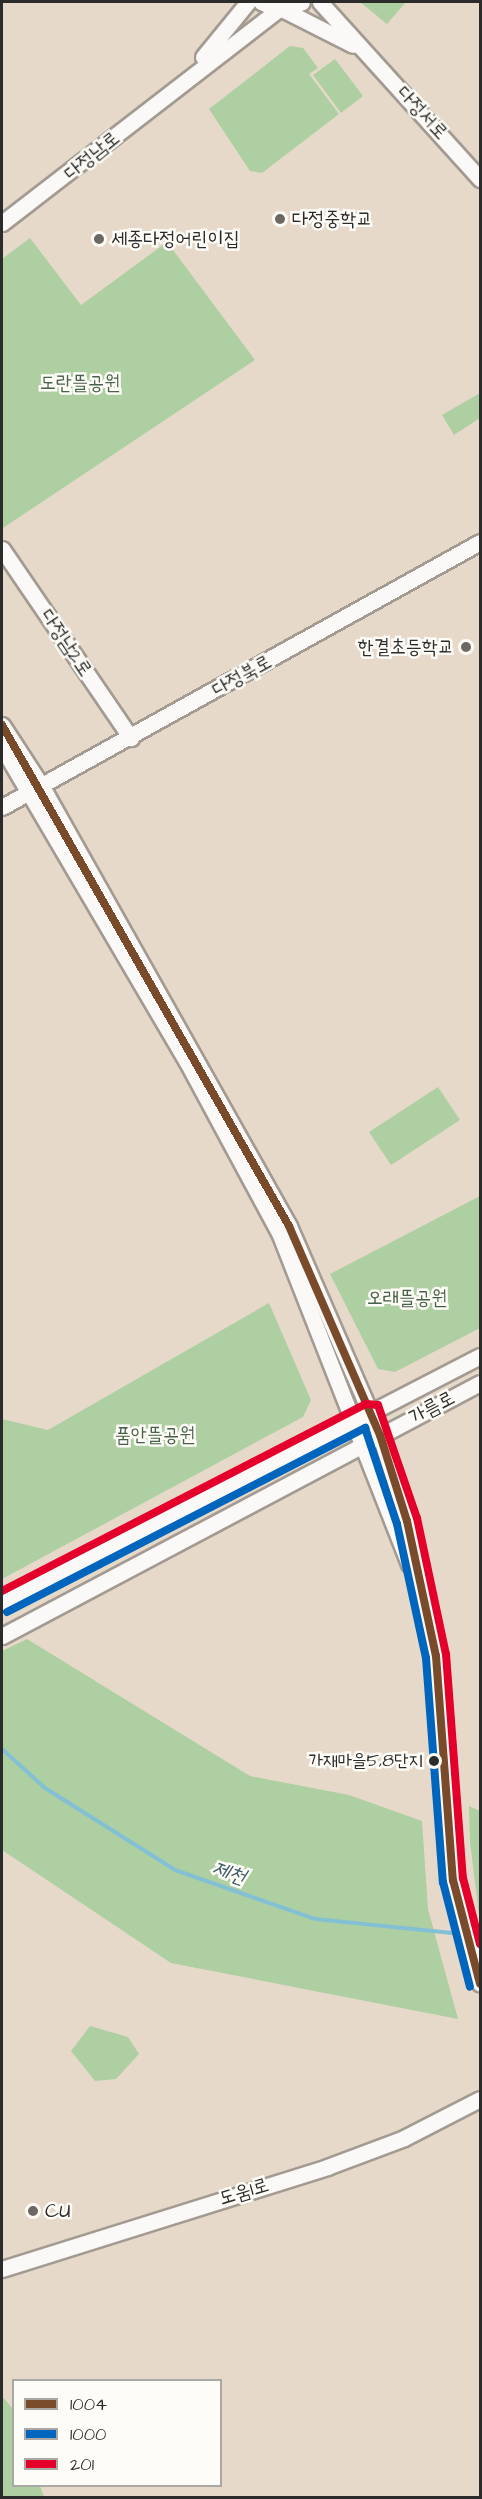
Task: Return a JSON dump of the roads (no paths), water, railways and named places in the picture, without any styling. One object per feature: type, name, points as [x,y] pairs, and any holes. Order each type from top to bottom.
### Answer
[{"type":"street","points":[[179,83],[248,2]]},
{"type":"street","points":[[261,2],[361,49]]},
{"type":"street","points":[[179,83],[281,10],[302,2]]},
{"type":"street","name":"다정서로","points":[[320,2],[480,179]]},
{"type":"street","name":"다정남로","points":[[2,223],[79,168],[179,83]]},
{"type":"street","name":"다정북로","points":[[2,807],[480,542]]},
{"type":"street","name":"다정남2로","points":[[2,549],[130,738]]},
{"type":"street","points":[[2,725],[280,1235],[351,1424],[417,1581]]},
{"type":"street","points":[[2,747],[36,788],[290,1226],[380,1435],[407,1521],[417,1581],[436,1656],[453,1880],[480,1983]]},
{"type":"street","name":"가름로","points":[[2,1603],[480,1356]]},
{"type":"street","name":"가름로","points":[[2,1636],[480,1383]]},
{"type":"street","name":"도움1로","points":[[2,2269],[327,2166],[404,2138],[480,2098]]},
{"type":"waterway","name":"제천","points":[[2,1749],[45,1788],[175,1870],[315,1919],[462,1934]]},
{"type":"place","name":"다정중학교","points":[[280,219]]},
{"type":"place","name":"세종다정어린이집","points":[[99,239]]},
{"type":"place","name":"한결초등학교","points":[[466,647]]},
{"type":"place","name":"가재마을5,8단지","points":[[434,1761]]},
{"type":"place","name":"CU","points":[[33,2211]]},
{"type":"park label","name":"도란뜰공원","points":[[80,383]]},
{"type":"park label","name":"오래뜰공원","points":[[407,1298]]},
{"type":"park label","name":"품안뜰공원","points":[[155,1435]]}]
